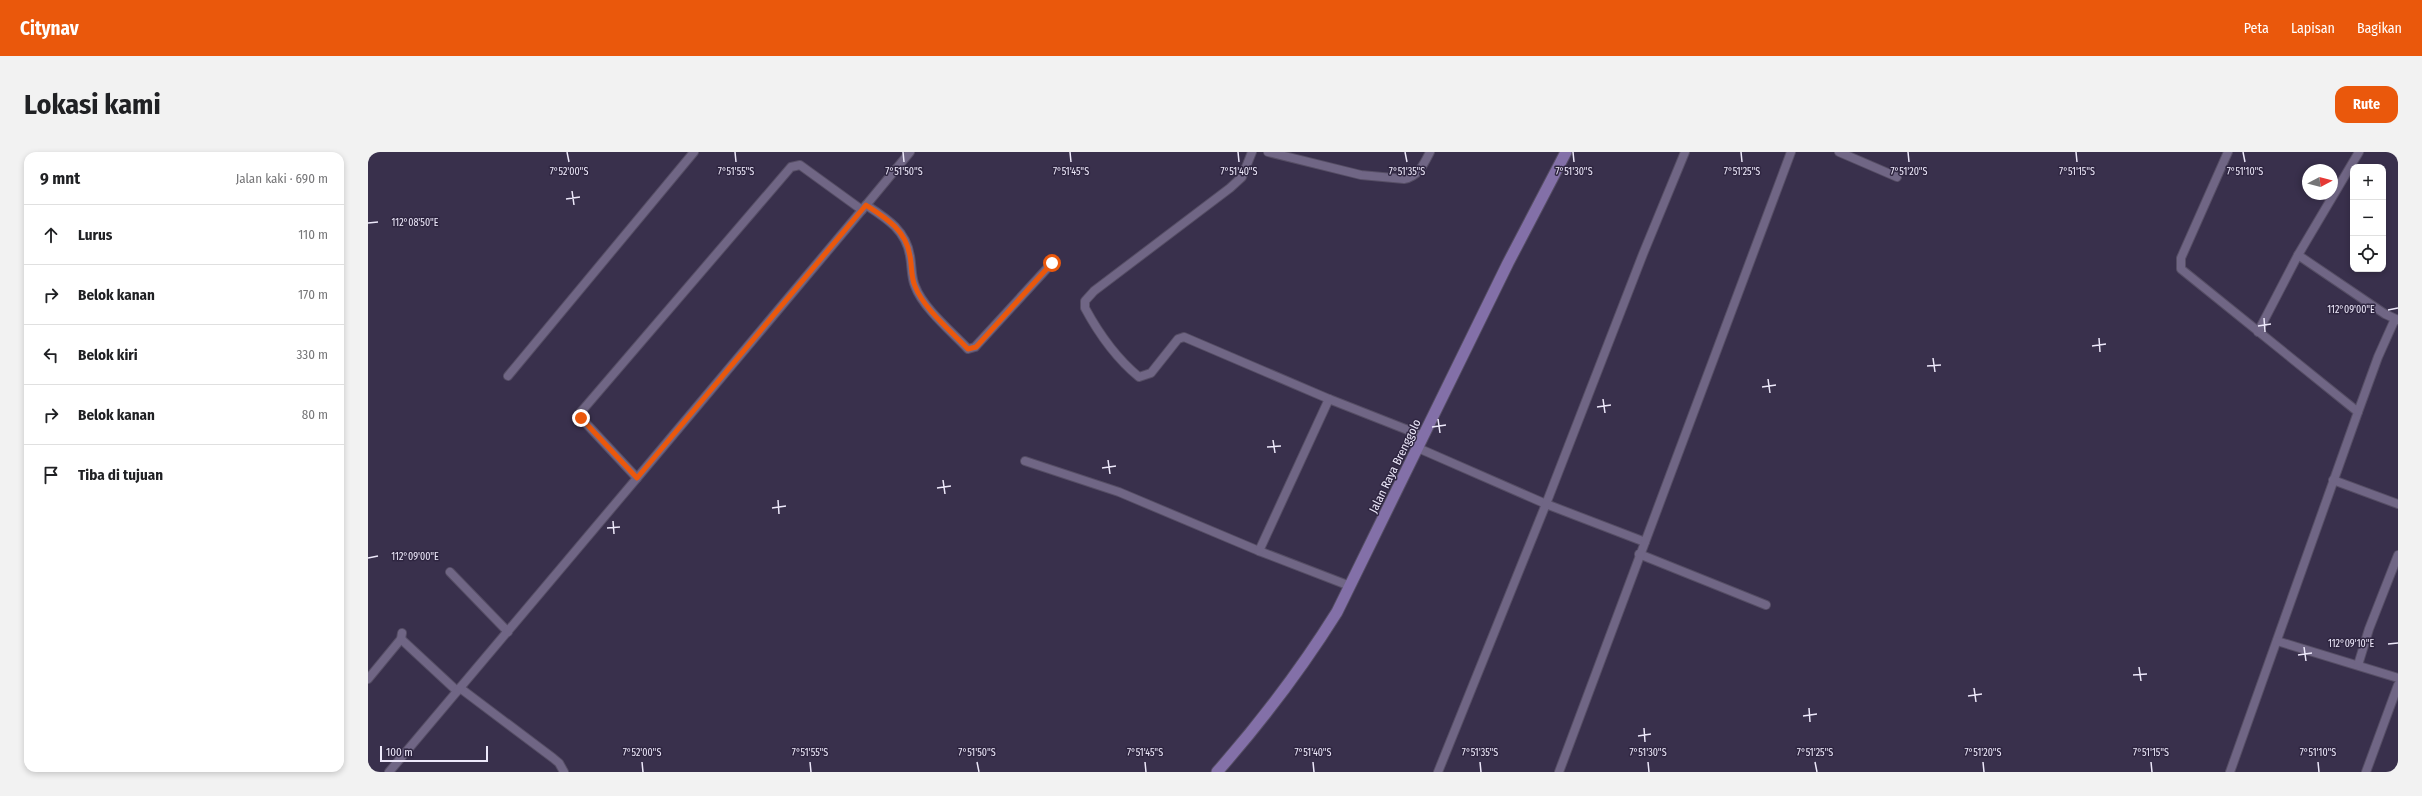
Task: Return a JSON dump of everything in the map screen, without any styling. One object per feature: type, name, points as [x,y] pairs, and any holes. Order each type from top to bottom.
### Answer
[{"type":"main road","name":"Jalan Raya Brenggolo","points":[[1217,772],[1264,715],[1320,638],[1350,586],[1508,263],[1566,152]]},
{"type":"street","points":[[508,376],[694,152]]},
{"type":"street","points":[[389,772],[910,152]]},
{"type":"street","points":[[1252,152],[1242,177],[1230,188],[1094,291],[1085,301],[1085,308],[1110,348],[1126,366],[1139,377],[1151,373],[1178,339],[1184,338],[1423,436]]},
{"type":"street","points":[[1268,152],[1361,175],[1404,179],[1416,174],[1430,152]]},
{"type":"street","points":[[1438,772],[1546,504],[1643,254],[1685,152]]},
{"type":"street","points":[[1559,772],[1639,554],[1645,542],[1791,152]]},
{"type":"street","points":[[1839,152],[1897,177]]},
{"type":"street","points":[[2228,152],[2181,258],[2180,266],[2183,272],[2358,412]]},
{"type":"street","points":[[2258,332],[2298,255],[2359,152]]},
{"type":"street","points":[[637,478],[581,418],[580,413],[791,167],[800,165],[864,207],[888,220],[904,236],[910,255],[914,286],[921,299],[968,349],[976,347],[1052,263]]},
{"type":"street","points":[[2230,772],[2378,357],[2397,320],[2298,255]]},
{"type":"street","points":[[1259,552],[1330,399]]},
{"type":"street","points":[[1418,448],[1546,504],[1645,542]]},
{"type":"street","points":[[1025,461],[1119,492],[1259,552],[1350,586]]},
{"type":"street","points":[[2333,480],[2398,504]]},
{"type":"street","points":[[1639,554],[1766,605]]},
{"type":"street","points":[[2358,665],[2369,629],[2398,555]]},
{"type":"street","points":[[450,572],[508,632]]},
{"type":"street","points":[[368,679],[402,636],[459,690],[553,758],[559,763],[564,772]]},
{"type":"street","points":[[2277,641],[2398,678]]},
{"type":"street","points":[[2366,772],[2398,685]]},
{"type":"route","points":[[581,418],[637,478],[866,205],[888,220],[904,236],[908,244],[914,286],[921,299],[968,349],[976,347],[1052,263]]}]
